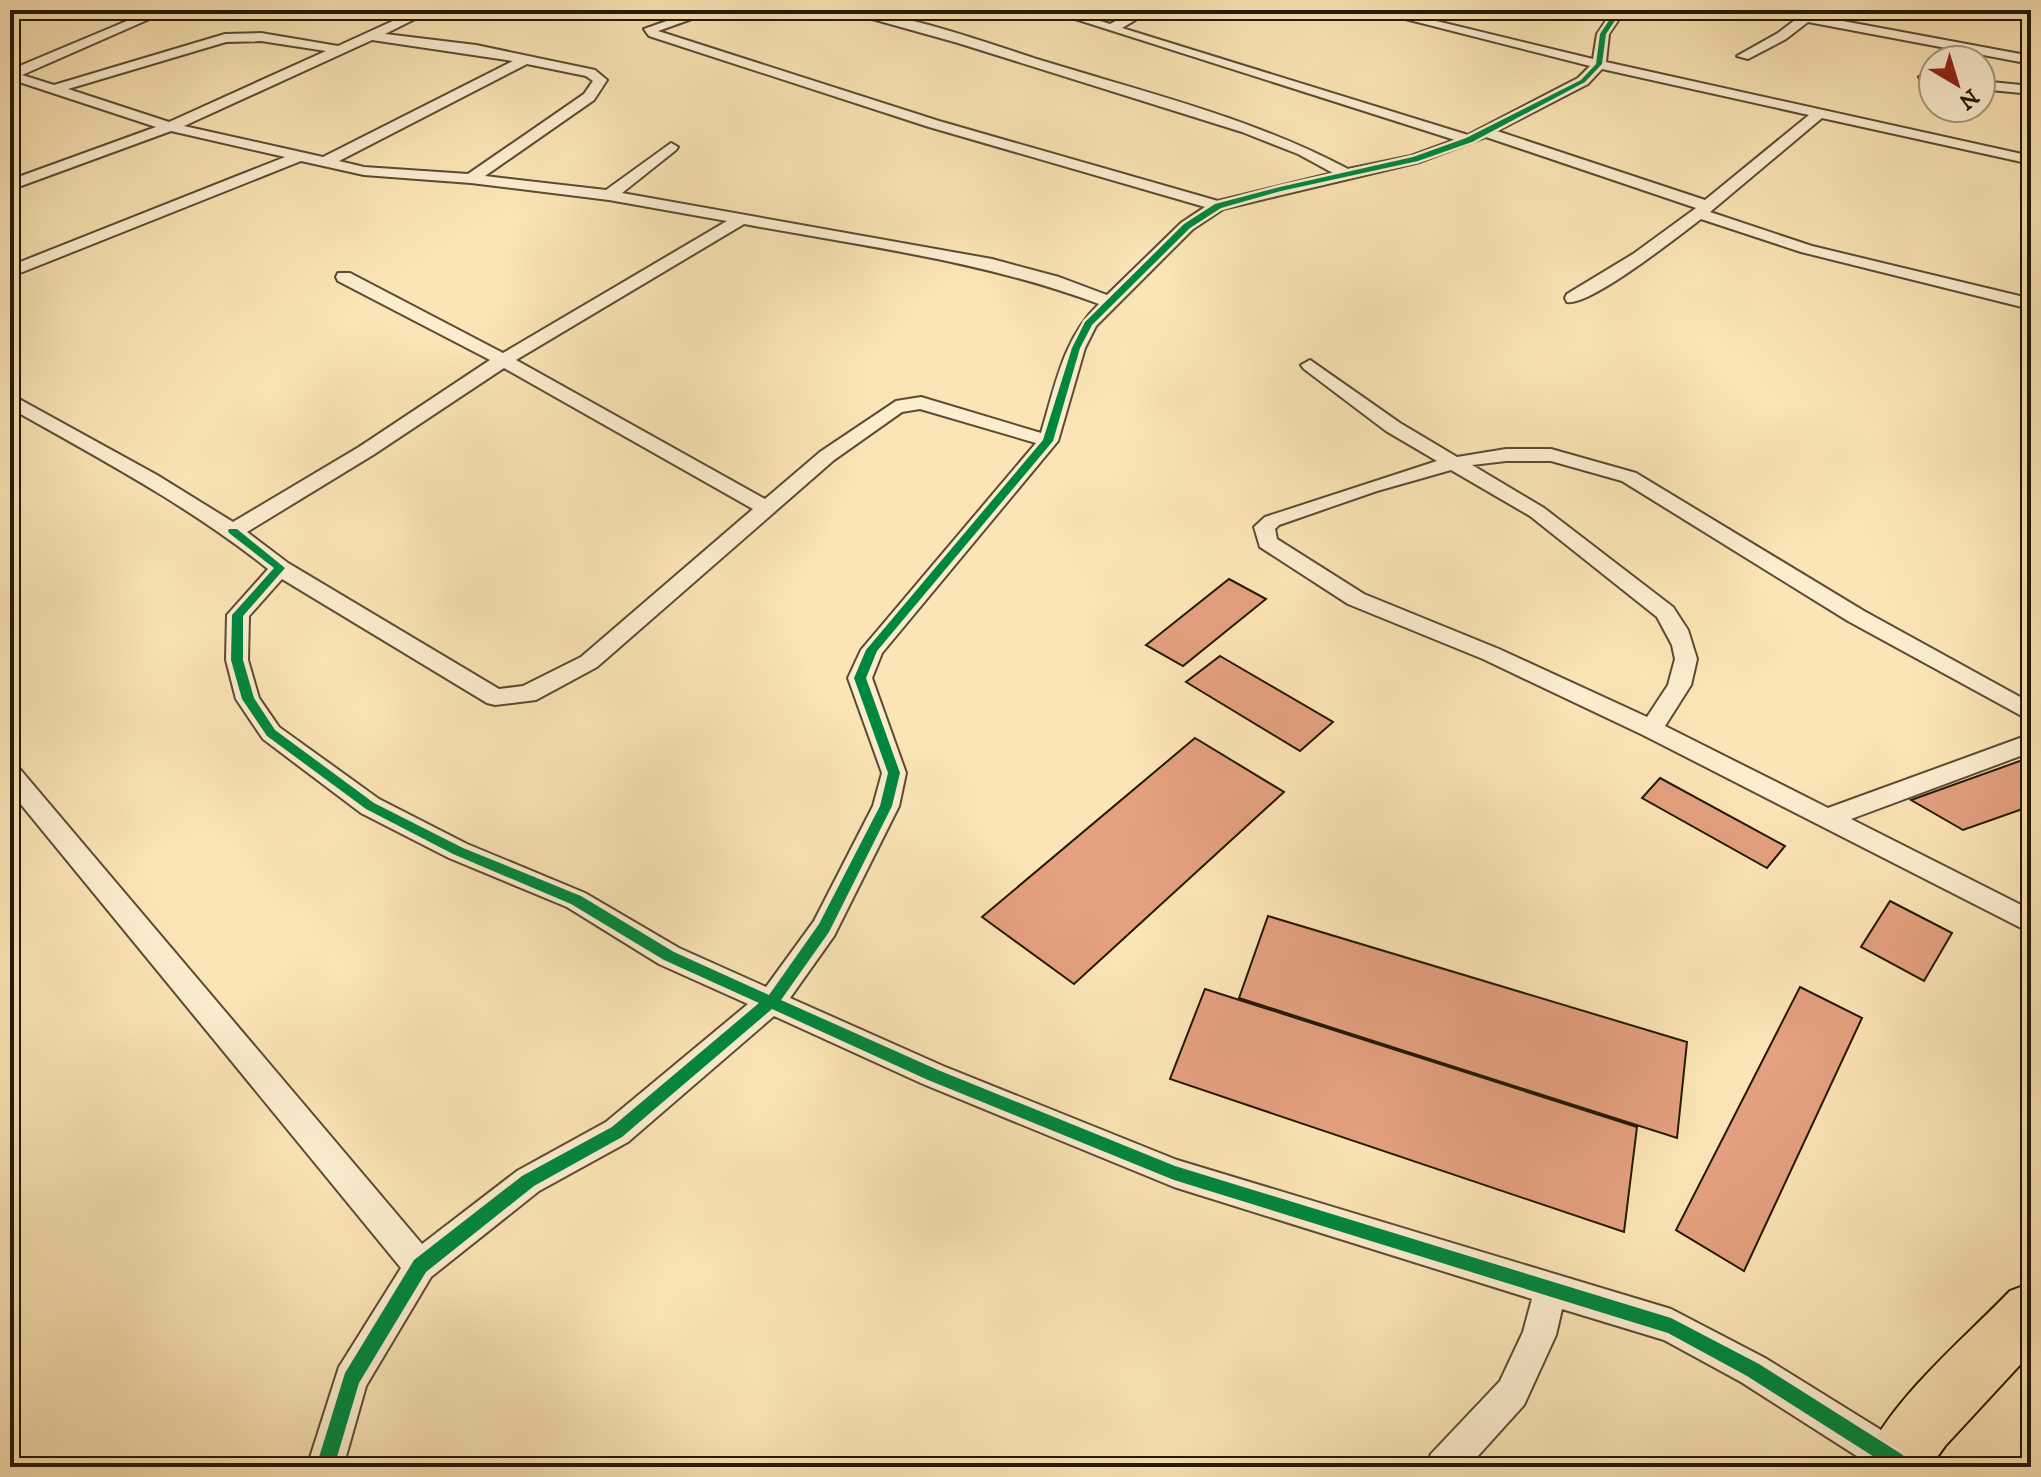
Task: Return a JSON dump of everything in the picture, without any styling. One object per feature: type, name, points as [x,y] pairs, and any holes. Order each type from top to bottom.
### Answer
[{"type":"highway","points":[[1894,1464],[1923,1424],[2031,1311]]},
{"type":"street","points":[[10,75],[164,10]]},
{"type":"street","points":[[10,185],[170,127],[427,10]]},
{"type":"street","points":[[711,10],[650,29],[653,33],[788,80],[994,144],[1218,206]]},
{"type":"street","points":[[846,10],[963,40],[1247,129],[1303,151],[1346,174]]},
{"type":"street","points":[[1053,10],[1477,136],[1703,210],[1807,249],[2022,302]]},
{"type":"street","points":[[1114,27],[1146,10]]},
{"type":"street","points":[[1376,10],[1599,64],[2031,160]]},
{"type":"street","points":[[325,1467],[351,1379],[420,1266],[528,1181],[617,1132],[773,1000],[824,928],[886,806],[894,773],[860,678],[872,650],[1048,441],[1076,348],[1088,324],[1187,226],[1218,206],[1415,159],[1477,136],[1583,81],[1599,64],[1603,34],[1619,10]]},
{"type":"street","points":[[1743,56],[1782,36],[1810,14],[2031,60]]},
{"type":"street","points":[[373,36],[476,49],[590,73],[600,80],[589,97],[471,179]]},
{"type":"street","points":[[54,89],[225,38],[261,37],[342,50]]},
{"type":"street","points":[[325,162],[524,60]]},
{"type":"street","points":[[10,75],[170,127],[364,171],[471,179],[609,195],[992,264],[1053,281],[1109,302]]},
{"type":"street","points":[[10,90],[31,82]]},
{"type":"street","points":[[1997,87],[2031,90]]},
{"type":"street","points":[[1573,298],[1614,276],[1703,210],[1821,112]]},
{"type":"street","points":[[609,195],[671,147]]},
{"type":"street","points":[[10,272],[299,157]]},
{"type":"street","points":[[233,531],[366,451],[503,360],[741,219]]},
{"type":"street","points":[[344,277],[503,360],[768,509]]},
{"type":"street","points":[[1310,365],[1393,427],[1537,512],[1665,612],[1680,632],[1688,657],[1677,690],[1651,729]]},
{"type":"street","points":[[10,400],[150,479],[233,531],[280,568],[495,697],[528,694],[589,662],[862,428],[896,407],[921,403],[1048,441]]},
{"type":"street","points":[[2031,713],[1856,616],[1629,477],[1590,463],[1540,454],[1454,463],[1272,521],[1264,527],[1263,535],[1277,550],[1356,599],[1491,654],[1651,729],[2031,922]]},
{"type":"street","points":[[280,568],[238,615],[237,660],[248,699],[271,733],[370,806],[458,851],[576,900],[669,956],[773,1000],[933,1075],[1174,1173],[1671,1326],[1753,1370],[1894,1464]]},
{"type":"street","points":[[1827,818],[2031,743]]},
{"type":"street","points":[[10,774],[420,1266]]},
{"type":"street","points":[[1444,1467],[1512,1393],[1539,1335],[1551,1287]]},
{"type":"building","points":[[1229,579],[1266,599],[1183,666],[1146,645]]},
{"type":"building","points":[[1220,656],[1333,722],[1300,751],[1186,682]]},
{"type":"building","points":[[1195,738],[1284,792],[1074,984],[982,917]]},
{"type":"building","points":[[2031,757],[2031,806],[1963,830],[1911,800]]},
{"type":"building","points":[[1660,778],[1785,846],[1767,868],[1642,798]]},
{"type":"building","points":[[1890,901],[1952,933],[1924,981],[1861,947]]},
{"type":"building","points":[[1268,916],[1687,1042],[1677,1138],[1239,998]]},
{"type":"building","points":[[1800,987],[1862,1018],[1744,1271],[1676,1230]]},
{"type":"building","points":[[1205,989],[1637,1127],[1624,1232],[1170,1079]]},
{"type":"cycle path","points":[[325,1467],[351,1379],[420,1266],[528,1181],[617,1132],[773,1000],[824,928],[886,806],[894,773],[860,678],[872,650],[1048,441],[1076,348],[1088,324],[1187,226],[1218,206],[1415,159],[1469,140],[1583,81],[1599,64],[1603,34],[1619,10]]},
{"type":"cycle path","points":[[233,531],[280,568],[238,615],[237,660],[248,699],[271,733],[370,806],[458,851],[576,900],[669,956],[933,1075],[1174,1173],[1671,1326],[1753,1370],[1897,1461]]}]
